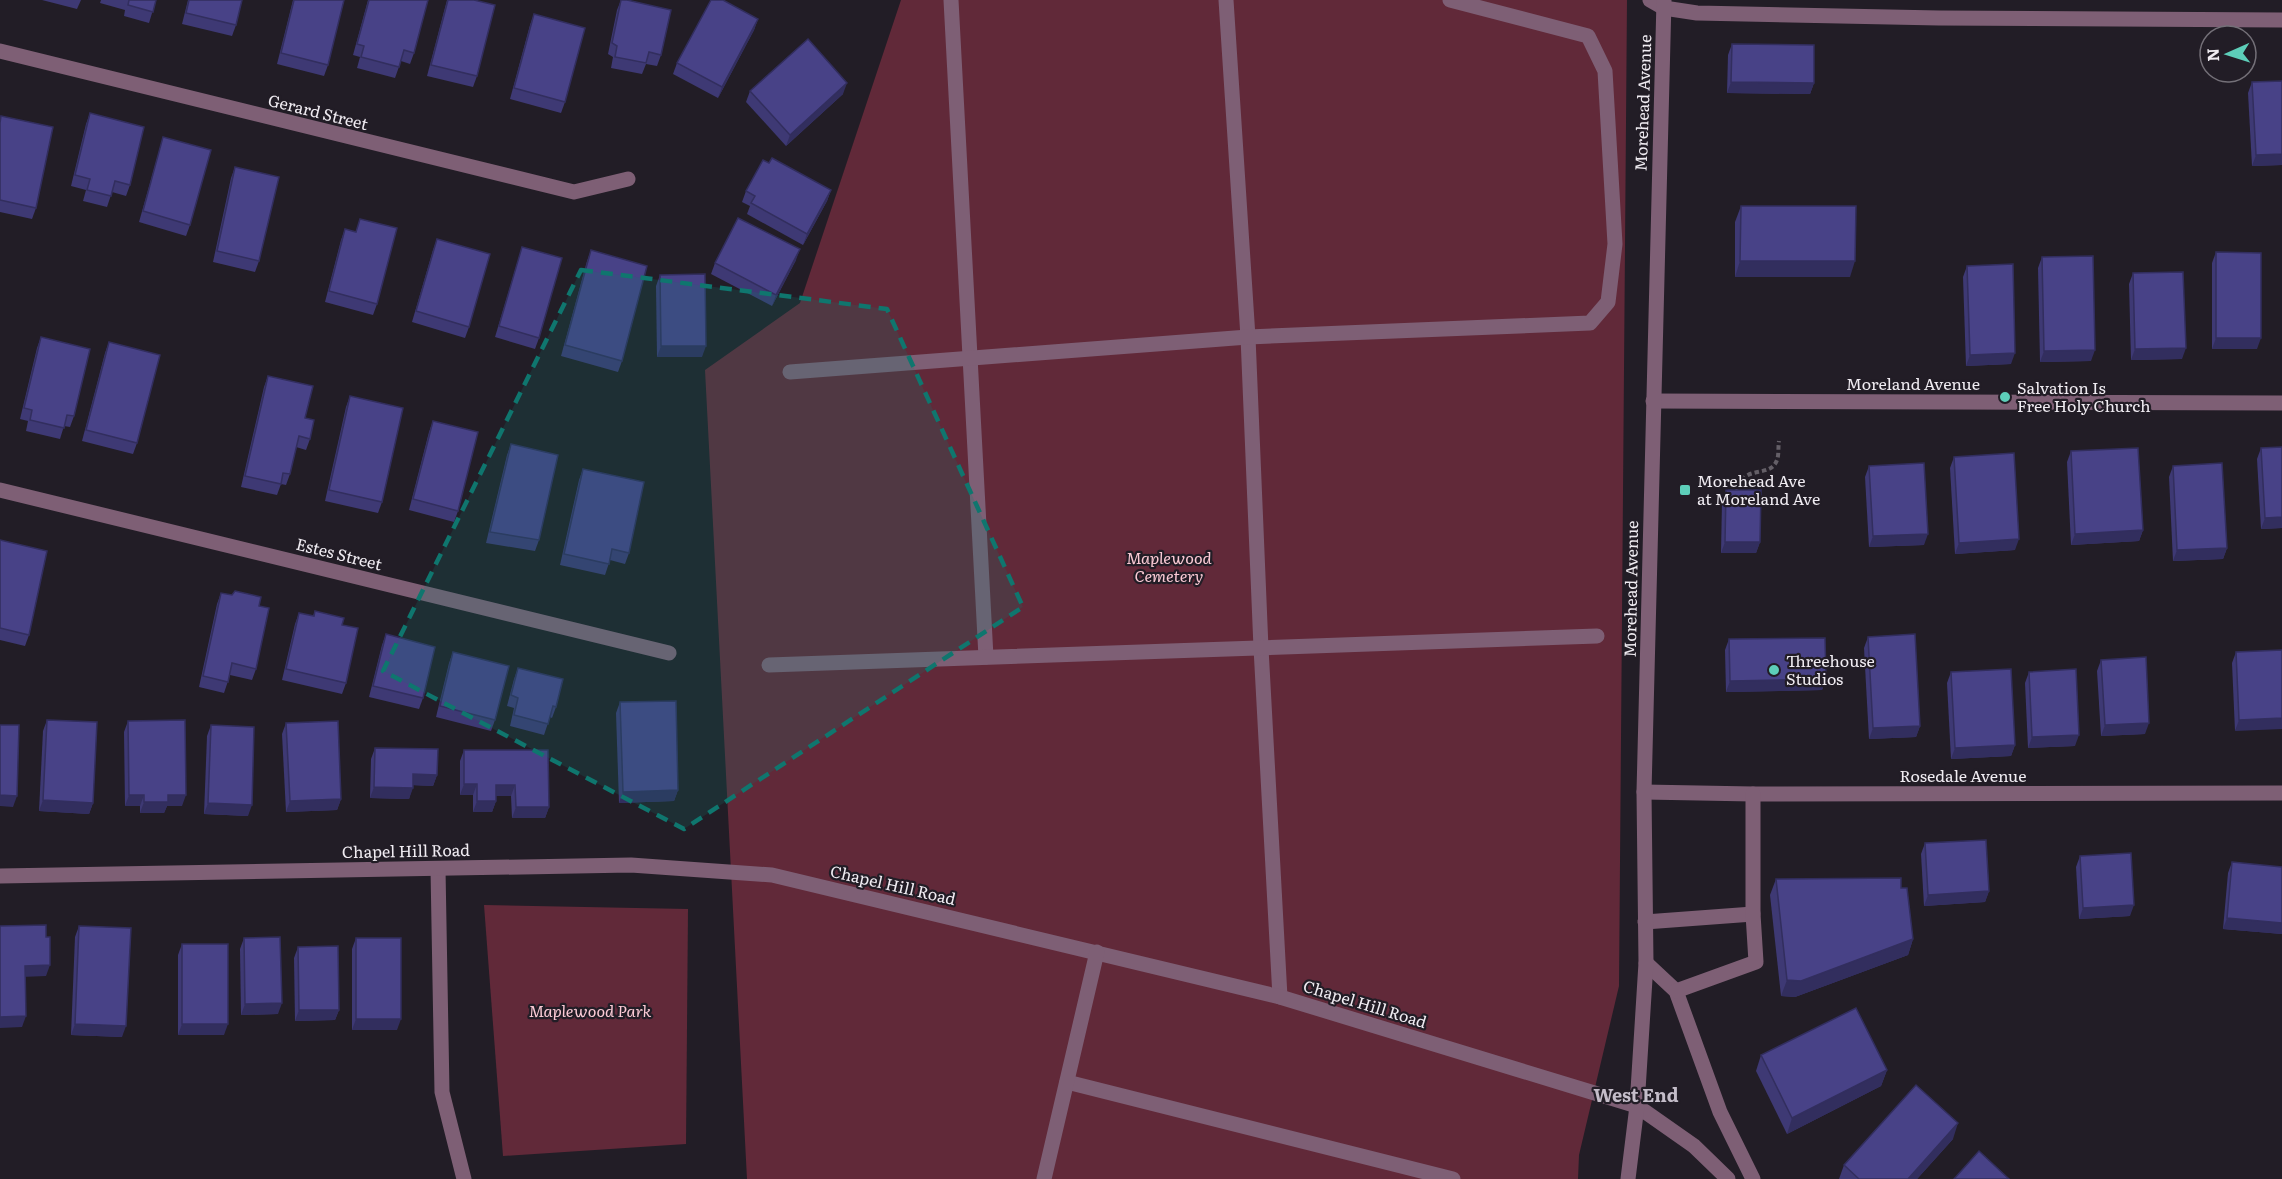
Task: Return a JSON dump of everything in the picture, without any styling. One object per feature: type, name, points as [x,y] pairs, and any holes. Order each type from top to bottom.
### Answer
[{"type":"street","points":[[951,0],[986,657]]},
{"type":"street","points":[[1226,0],[1248,337],[1261,648],[1280,997]]},
{"type":"street","points":[[790,372],[1248,337],[1590,323],[1608,302],[1615,244],[1605,71],[1588,36],[1450,0]]},
{"type":"street","points":[[1650,0],[1697,13],[1927,18],[2282,20]]},
{"type":"street","name":"Morehead Avenue","points":[[1628,1179],[1637,1106],[1646,963],[1644,792],[1664,4]]},
{"type":"street","name":"Gerard Street","points":[[0,51],[574,192],[628,179]]},
{"type":"street","name":"Moreland Avenue","points":[[1653,401],[2282,403]]},
{"type":"street","name":"Estes Street","points":[[0,490],[669,653]]},
{"type":"street","points":[[769,665],[1597,636]]},
{"type":"street","name":"Rosedale Avenue","points":[[1644,792],[2282,794]]},
{"type":"street","points":[[1676,991],[1756,962],[1753,914],[1753,794]]},
{"type":"street","name":"Chapel Hill Road","points":[[0,876],[631,865],[772,874],[1280,997],[1637,1106],[1694,1146],[1728,1179]]},
{"type":"street","points":[[438,869],[442,1092],[464,1179]]},
{"type":"street","points":[[1645,922],[1753,914]]},
{"type":"street","points":[[1044,1179],[1097,952]]},
{"type":"street","points":[[1646,963],[1676,991],[1719,1112],[1753,1179]]},
{"type":"street","points":[[1067,1082],[1453,1179]]},
{"type":"path","points":[[1737,501],[1743,477],[1755,471],[1770,469],[1774,465],[1777,460],[1779,441]]},
{"type":"highlighted area","points":[[581,270],[887,309],[1023,607],[684,829],[383,671]]},
{"type":"green space","name":"Maplewood Cemetery","points":[[901,0],[1627,0],[1619,986],[1579,1155],[1578,1179],[747,1179],[705,370],[800,303]]},
{"type":"green space","name":"Maplewood Park","points":[[484,905],[688,909],[686,1144],[503,1156]]},
{"type":"building","points":[[129,0],[156,0],[153,12],[128,5]]},
{"type":"building","points":[[189,0],[242,0],[236,25],[186,13]]},
{"type":"building","points":[[294,0],[344,0],[328,65],[281,53]]},
{"type":"building","points":[[369,0],[428,0],[414,53],[404,50],[399,67],[361,57],[364,46],[357,44]]},
{"type":"building","points":[[448,0],[474,0],[495,5],[477,76],[431,65]]},
{"type":"building","points":[[621,0],[671,10],[661,55],[649,52],[646,63],[615,57],[617,46],[612,43]]},
{"type":"building","points":[[711,0],[723,0],[758,19],[722,87],[677,63]]},
{"type":"building","points":[[534,14],[585,28],[565,102],[514,88]]},
{"type":"building","points":[[808,39],[847,83],[790,135],[750,91]]},
{"type":"building","points":[[1732,44],[1814,45],[1814,83],[1731,82]]},
{"type":"building","points":[[2282,81],[2282,154],[2256,155],[2252,84],[2258,84],[2258,82]]},
{"type":"building","points":[[90,113],[144,127],[130,185],[115,181],[111,196],[87,190],[90,179],[75,175]]},
{"type":"building","points":[[1,116],[53,127],[36,208],[0,200]]},
{"type":"building","points":[[163,137],[211,150],[190,225],[143,211]]},
{"type":"building","points":[[772,158],[831,190],[807,234],[751,203],[755,196],[746,191],[763,160],[769,163]]},
{"type":"building","points":[[235,167],[279,177],[259,261],[217,251]]},
{"type":"building","points":[[1741,206],[1856,206],[1855,261],[1740,261]]},
{"type":"building","points":[[738,218],[800,249],[776,295],[715,263]]},
{"type":"building","points":[[360,219],[397,228],[377,304],[329,291],[345,229],[356,232]]},
{"type":"building","points":[[437,239],[490,254],[469,327],[416,311]]},
{"type":"building","points":[[522,247],[562,258],[539,338],[499,326]]},
{"type":"building","points":[[591,250],[647,266],[622,361],[565,345]]},
{"type":"building","points":[[2216,252],[2261,253],[2261,338],[2216,338]]},
{"type":"building","points":[[2093,256],[2095,350],[2044,351],[2042,257]]},
{"type":"building","points":[[2013,264],[2015,353],[1970,355],[1967,266]]},
{"type":"building","points":[[2183,272],[2186,348],[2135,349],[2133,273]]},
{"type":"building","points":[[705,274],[706,346],[661,346],[660,275]]},
{"type":"building","points":[[41,337],[90,349],[74,416],[67,415],[64,428],[30,420],[32,410],[24,408]]},
{"type":"building","points":[[109,342],[160,355],[137,443],[86,430]]},
{"type":"building","points":[[268,376],[313,386],[305,418],[314,420],[310,439],[299,436],[290,474],[283,473],[281,484],[245,476]]},
{"type":"building","points":[[350,396],[403,408],[382,502],[329,490]]},
{"type":"building","points":[[433,421],[478,432],[458,511],[413,499]]},
{"type":"building","points":[[511,444],[558,455],[539,540],[490,532]]},
{"type":"building","points":[[2282,447],[2282,517],[2265,518],[2261,448]]},
{"type":"building","points":[[2138,448],[2143,530],[2075,534],[2071,451]]},
{"type":"building","points":[[2014,453],[2019,539],[1959,543],[1954,457]]},
{"type":"building","points":[[1924,463],[1928,534],[1873,536],[1869,466]]},
{"type":"building","points":[[2222,463],[2227,548],[2177,550],[2173,466]]},
{"type":"building","points":[[583,469],[644,482],[629,553],[612,549],[609,564],[564,554]]},
{"type":"building","points":[[1726,490],[1761,490],[1760,542],[1725,542]]},
{"type":"building","points":[[0,540],[47,551],[29,635],[0,628]]},
{"type":"building","points":[[235,591],[261,597],[259,606],[269,608],[256,669],[232,663],[228,682],[203,676],[221,593],[232,595]]},
{"type":"building","points":[[315,611],[344,618],[342,625],[358,628],[346,683],[286,669],[299,613],[314,616]]},
{"type":"building","points":[[386,634],[435,647],[423,698],[373,686]]},
{"type":"building","points":[[1915,634],[1920,726],[1873,728],[1868,637]]},
{"type":"building","name":"Threehouse Studios","points":[[1825,638],[1826,679],[1730,681],[1729,639]]},
{"type":"building","points":[[2282,650],[2282,718],[2239,720],[2236,652]]},
{"type":"building","points":[[453,652],[509,666],[495,720],[440,706]]},
{"type":"building","points":[[2146,657],[2149,723],[2105,725],[2101,660]]},
{"type":"building","points":[[518,668],[563,679],[556,707],[553,706],[548,724],[514,715],[518,698],[511,695]]},
{"type":"building","points":[[2011,669],[2015,745],[1955,748],[1951,672]]},
{"type":"building","points":[[2076,669],[2079,735],[2032,737],[2029,672]]},
{"type":"building","points":[[676,701],[678,790],[623,792],[620,702]]},
{"type":"building","points":[[47,720],[97,722],[93,803],[43,800]]},
{"type":"building","points":[[185,720],[186,795],[168,795],[168,802],[144,802],[144,795],[129,795],[128,721]]},
{"type":"building","points":[[338,721],[341,799],[290,801],[286,723]]},
{"type":"building","points":[[0,725],[19,725],[17,796],[0,795]]},
{"type":"building","points":[[211,725],[254,727],[252,805],[208,803]]},
{"type":"building","points":[[375,748],[438,749],[437,775],[413,774],[413,788],[374,787]]},
{"type":"building","points":[[464,750],[548,750],[549,807],[516,807],[515,785],[496,785],[496,801],[477,801],[477,784],[464,784]]},
{"type":"building","points":[[1986,840],[1989,891],[1928,895],[1925,843]]},
{"type":"building","points":[[2131,853],[2134,905],[2083,908],[2080,856]]},
{"type":"building","points":[[2232,862],[2282,867],[2282,923],[2227,918]]},
{"type":"building","points":[[1901,878],[1901,888],[1907,888],[1913,939],[1801,981],[1787,980],[1776,879]]},
{"type":"building","points":[[46,925],[46,937],[50,937],[50,965],[25,966],[26,1016],[0,1017],[0,926]]},
{"type":"building","points":[[79,926],[131,928],[126,1026],[75,1024]]},
{"type":"building","points":[[280,937],[282,1003],[245,1004],[244,938]]},
{"type":"building","points":[[356,938],[401,938],[401,1019],[356,1019]]},
{"type":"building","points":[[182,944],[228,944],[228,1024],[182,1024]]},
{"type":"building","points":[[338,946],[339,1010],[299,1010],[298,947]]},
{"type":"building","points":[[1856,1008],[1887,1070],[1792,1118],[1761,1055]]},
{"type":"building","points":[[1916,1085],[1958,1123],[1908,1179],[1859,1179],[1844,1165]]},
{"type":"building","points":[[1979,1151],[2009,1179],[1954,1179]]},
{"type":"place","name":"Salvation Is Free Holy Church","points":[[2005,397]]},
{"type":"place","name":"Morehead Ave at Moreland Ave","points":[[1685,490]]},
{"type":"place","name":"Threehouse Studios","points":[[1774,670]]},
{"type":"district","name":"West End","points":[[1636,1096]]}]
